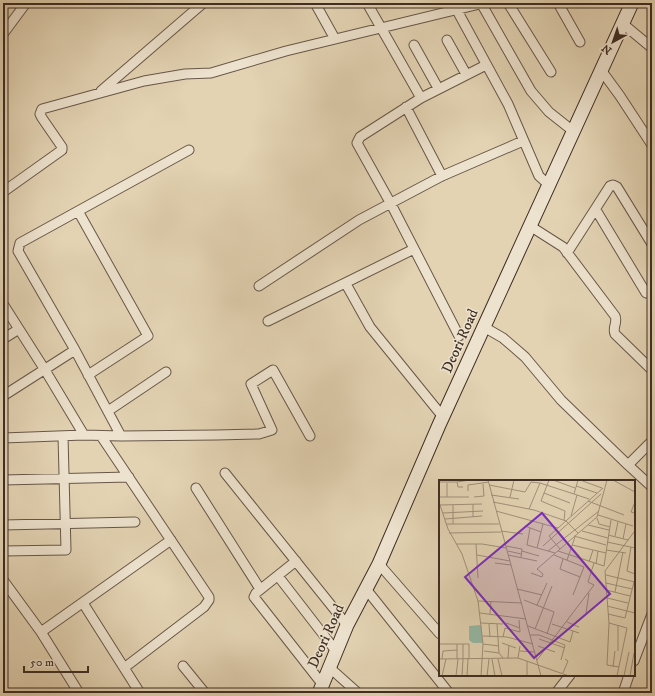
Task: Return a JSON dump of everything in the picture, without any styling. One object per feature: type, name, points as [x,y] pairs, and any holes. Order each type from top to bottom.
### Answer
[{"type":"street","points":[[3,34],[26,3]]},
{"type":"street","points":[[315,3],[335,39]]},
{"type":"street","points":[[367,3],[421,98]]},
{"type":"street","points":[[3,192],[62,150],[42,118],[40,111],[98,93],[156,79],[185,74],[210,73],[255,59],[382,27],[455,6],[482,3],[531,91],[549,112],[573,131]]},
{"type":"street","points":[[508,3],[551,72]]},
{"type":"street","points":[[558,3],[580,42]]},
{"type":"street","name":"Deori Road","points":[[321,689],[347,625],[380,564],[443,417],[632,3]]},
{"type":"street","points":[[98,93],[202,4]]},
{"type":"street","points":[[455,6],[508,104],[539,176],[549,185]]},
{"type":"street","points":[[622,23],[652,48]]},
{"type":"street","points":[[447,40],[466,74]]},
{"type":"street","points":[[414,45],[438,88]]},
{"type":"street","points":[[458,336],[391,204],[357,143],[360,137],[406,107],[438,88],[486,64]]},
{"type":"street","points":[[601,70],[652,145]]},
{"type":"street","points":[[406,107],[442,176]]},
{"type":"street","points":[[259,286],[359,220],[442,176],[523,141]]},
{"type":"street","points":[[121,436],[75,350],[18,251],[20,243],[189,150]]},
{"type":"street","points":[[568,253],[610,186],[615,185],[652,244]]},
{"type":"street","points":[[596,210],[646,292]]},
{"type":"street","points":[[78,211],[148,336],[88,374]]},
{"type":"street","points":[[530,226],[563,247],[615,316],[615,334],[652,370]]},
{"type":"street","points":[[268,321],[346,284],[414,249]]},
{"type":"street","points":[[346,284],[370,328],[443,417]]},
{"type":"street","points":[[3,304],[84,435]]},
{"type":"street","points":[[484,327],[503,338],[525,357],[562,400],[652,487]]},
{"type":"street","points":[[3,339],[18,329]]},
{"type":"street","points":[[3,396],[75,350]]},
{"type":"street","points":[[3,438],[84,435],[121,436],[259,434],[272,430],[251,384],[273,370],[310,436]]},
{"type":"street","points":[[108,411],[166,372]]},
{"type":"street","points":[[3,551],[67,549],[63,436]]},
{"type":"street","points":[[101,436],[209,596],[209,600],[204,607],[124,668]]},
{"type":"street","points":[[628,465],[652,441]]},
{"type":"street","points":[[225,472],[347,625]]},
{"type":"street","points":[[3,480],[129,477]]},
{"type":"street","points":[[196,488],[260,589]]},
{"type":"street","points":[[3,525],[66,525],[135,522]]},
{"type":"street","points":[[41,632],[171,540]]},
{"type":"street","points":[[296,561],[256,592],[254,599],[321,689]]},
{"type":"street","points":[[380,564],[439,633]]},
{"type":"street","points":[[278,576],[336,651]]},
{"type":"street","points":[[3,580],[41,632],[79,693]]},
{"type":"street","points":[[366,589],[449,693]]},
{"type":"street","points":[[83,603],[140,693]]},
{"type":"street","points":[[635,658],[652,614]]},
{"type":"street","points":[[183,666],[205,693]]},
{"type":"street","points":[[330,668],[358,693]]},
{"type":"street","points":[[556,693],[569,676]]},
{"type":"street","points":[[623,693],[629,676]]}]
